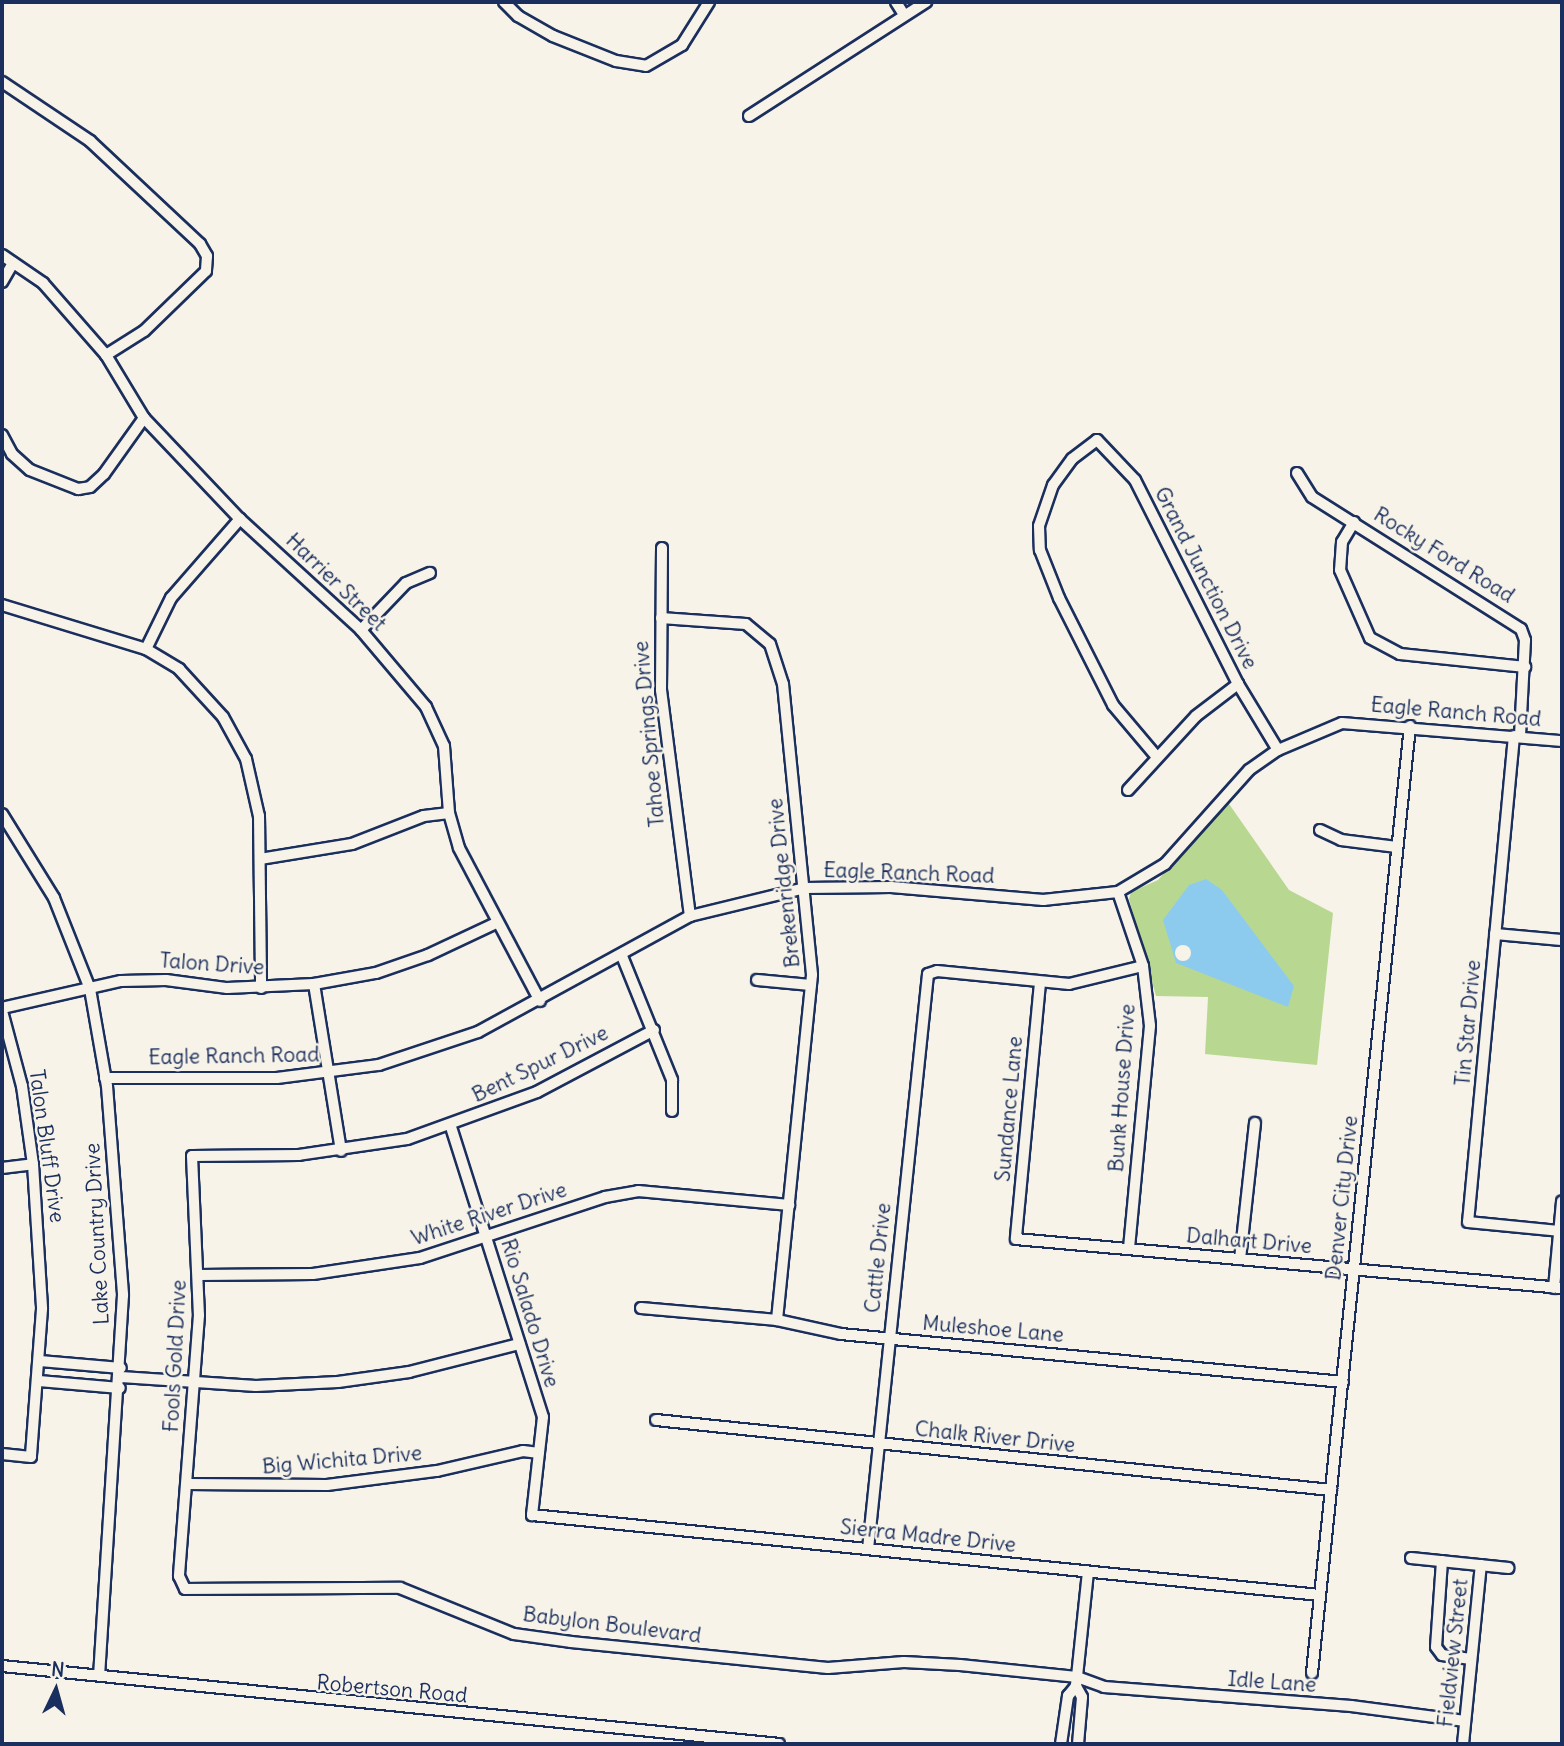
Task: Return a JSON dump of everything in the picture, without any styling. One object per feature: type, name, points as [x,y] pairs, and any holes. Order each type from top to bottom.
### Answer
[{"type":"street","points":[[504,2],[518,16],[553,36],[616,61],[646,66],[682,45],[709,2]]},
{"type":"street","points":[[896,2],[904,15]]},
{"type":"street","points":[[749,116],[926,2]]},
{"type":"street","points":[[2,82],[90,141],[200,244],[206,256],[206,271],[144,331],[106,355]]},
{"type":"street","name":"Harrier Street","points":[[2,255],[43,283],[106,355],[144,418],[240,519],[361,630],[439,728],[449,813],[459,848],[496,923],[540,1001]]},
{"type":"street","points":[[2,282],[13,263]]},
{"type":"street","points":[[2,435],[12,454],[30,470],[68,488],[90,487],[124,450],[144,418]]},
{"type":"street","name":"Grand Junction Drive","points":[[1157,757],[1113,705],[1059,598],[1040,550],[1039,526],[1053,485],[1072,460],[1098,435],[1135,480],[1238,684],[1278,750]]},
{"type":"street","points":[[2,464],[12,454]]},
{"type":"street","name":"Rocky Ford Road","points":[[1297,473],[1312,496],[1510,618],[1525,640],[1525,667],[1517,737]]},
{"type":"street","points":[[146,649],[171,598],[240,519]]},
{"type":"street","points":[[1354,522],[1342,542],[1340,570],[1370,638],[1400,654],[1525,667]]},
{"type":"street","name":"Tahoe Springs Drive","points":[[662,548],[660,690],[690,916]]},
{"type":"street","points":[[361,630],[406,583],[430,573]]},
{"type":"street","points":[[2,605],[146,649],[180,669],[223,717],[236,739],[254,785],[260,859],[261,988]]},
{"type":"street","name":"Brekenridge Drive","points":[[661,618],[746,624],[759,632],[778,659],[805,888],[811,985],[777,1320]]},
{"type":"street","points":[[1128,790],[1196,716],[1238,684]]},
{"type":"street","name":"Eagle Ranch Road","points":[[105,1078],[232,1080],[328,1074],[432,1049],[540,1001],[690,916],[805,888],[891,887],[1042,900],[1118,892],[1165,864],[1232,786],[1278,750],[1342,723],[1410,726],[1562,741]]},
{"type":"street","name":"Denver City Drive","points":[[1312,1673],[1410,726]]},
{"type":"street","name":"Tin Star Drive","points":[[1517,737],[1468,1222],[1559,1231]]},
{"type":"street","points":[[260,859],[352,844],[424,816],[449,813]]},
{"type":"street","name":"Lake Country Drive","points":[[2,814],[54,898],[90,989],[105,1078],[123,1295],[121,1378],[99,1675]]},
{"type":"street","points":[[1320,830],[1341,841],[1398,847]]},
{"type":"street","name":"Bunk House Drive","points":[[1118,892],[1143,967],[1150,1026],[1129,1249]]},
{"type":"street","name":"Talon Drive","points":[[2,1010],[142,980],[261,988],[314,984],[376,973],[428,955],[496,923]]},
{"type":"street","points":[[1495,934],[1562,940]]},
{"type":"street","points":[[622,956],[654,1030],[671,1080],[672,1111]]},
{"type":"street","points":[[1040,983],[1087,982],[1143,967]]},
{"type":"street","name":"Cattle Drive","points":[[868,1549],[930,972],[1040,983]]},
{"type":"street","points":[[757,980],[811,985]]},
{"type":"street","name":"Sundance Lane","points":[[1016,1239],[1040,983]]},
{"type":"street","points":[[314,984],[341,1151]]},
{"type":"street","name":"Talon Bluff Drive","points":[[2,1010],[22,1086],[33,1164],[40,1250],[40,1361],[31,1457],[2,1454]]},
{"type":"street","name":"Bent Spur Drive","points":[[192,1156],[341,1151],[451,1127],[537,1091],[654,1030]]},
{"type":"street","points":[[1240,1259],[1255,1123]]},
{"type":"street","name":"Rio Salado Drive","points":[[451,1127],[543,1417],[532,1515]]},
{"type":"street","name":"Fools Gold Drive","points":[[180,1557],[196,1384],[199,1275],[192,1156]]},
{"type":"street","points":[[2,1168],[33,1164]]},
{"type":"street","name":"White River Drive","points":[[199,1275],[250,1277],[360,1269],[487,1239],[605,1197],[638,1191],[789,1205]]},
{"type":"street","points":[[1558,1288],[1562,1201]]},
{"type":"street","name":"Dalhart Drive","points":[[1016,1239],[1558,1288]]},
{"type":"street","name":"Muleshoe Lane","points":[[641,1308],[777,1320],[889,1338],[1343,1381]]},
{"type":"street","points":[[39,1381],[121,1378],[196,1384],[338,1382],[409,1372],[520,1344]]},
{"type":"street","points":[[40,1361],[121,1378]]},
{"type":"street","name":"Chalk River Drive","points":[[656,1420],[1331,1490]]},
{"type":"street","name":"Big Wichita Drive","points":[[187,1484],[327,1485],[437,1471],[523,1451],[539,1453]]},
{"type":"street","name":"Sierra Madre Drive","points":[[532,1515],[1319,1595]]},
{"type":"street","name":"Babylon Boulevard","points":[[180,1557],[179,1576],[185,1589],[400,1588],[514,1634],[571,1642],[828,1668],[905,1662],[1077,1682]]},
{"type":"street","points":[[1411,1558],[1507,1568]]},
{"type":"street","points":[[1442,1561],[1436,1647],[1442,1655],[1471,1659]]},
{"type":"street","name":"Fieldview Street","points":[[1462,1744],[1481,1565]]},
{"type":"street","points":[[1078,1744],[1082,1697],[1077,1682],[1088,1572]]},
{"type":"street","name":"Robertson Road","points":[[2,1666],[99,1675],[289,1699],[779,1744]]},
{"type":"street","points":[[1062,1744],[1068,1696],[1077,1682]]},
{"type":"street","name":"Idle Lane","points":[[1077,1682],[1104,1687],[1351,1706],[1465,1721]]},
{"type":"green space","points":[[1227,801],[1289,890],[1333,913],[1317,1065],[1205,1054],[1208,997],[1156,996],[1129,899],[1131,892],[1158,880]]},
{"type":"water","points":[[1206,879],[1222,890],[1294,986],[1288,1007],[1176,963],[1163,920],[1189,885]]},
{"type":"pier","points":[[1183,945],[1191,953],[1183,961],[1175,953]]}]
